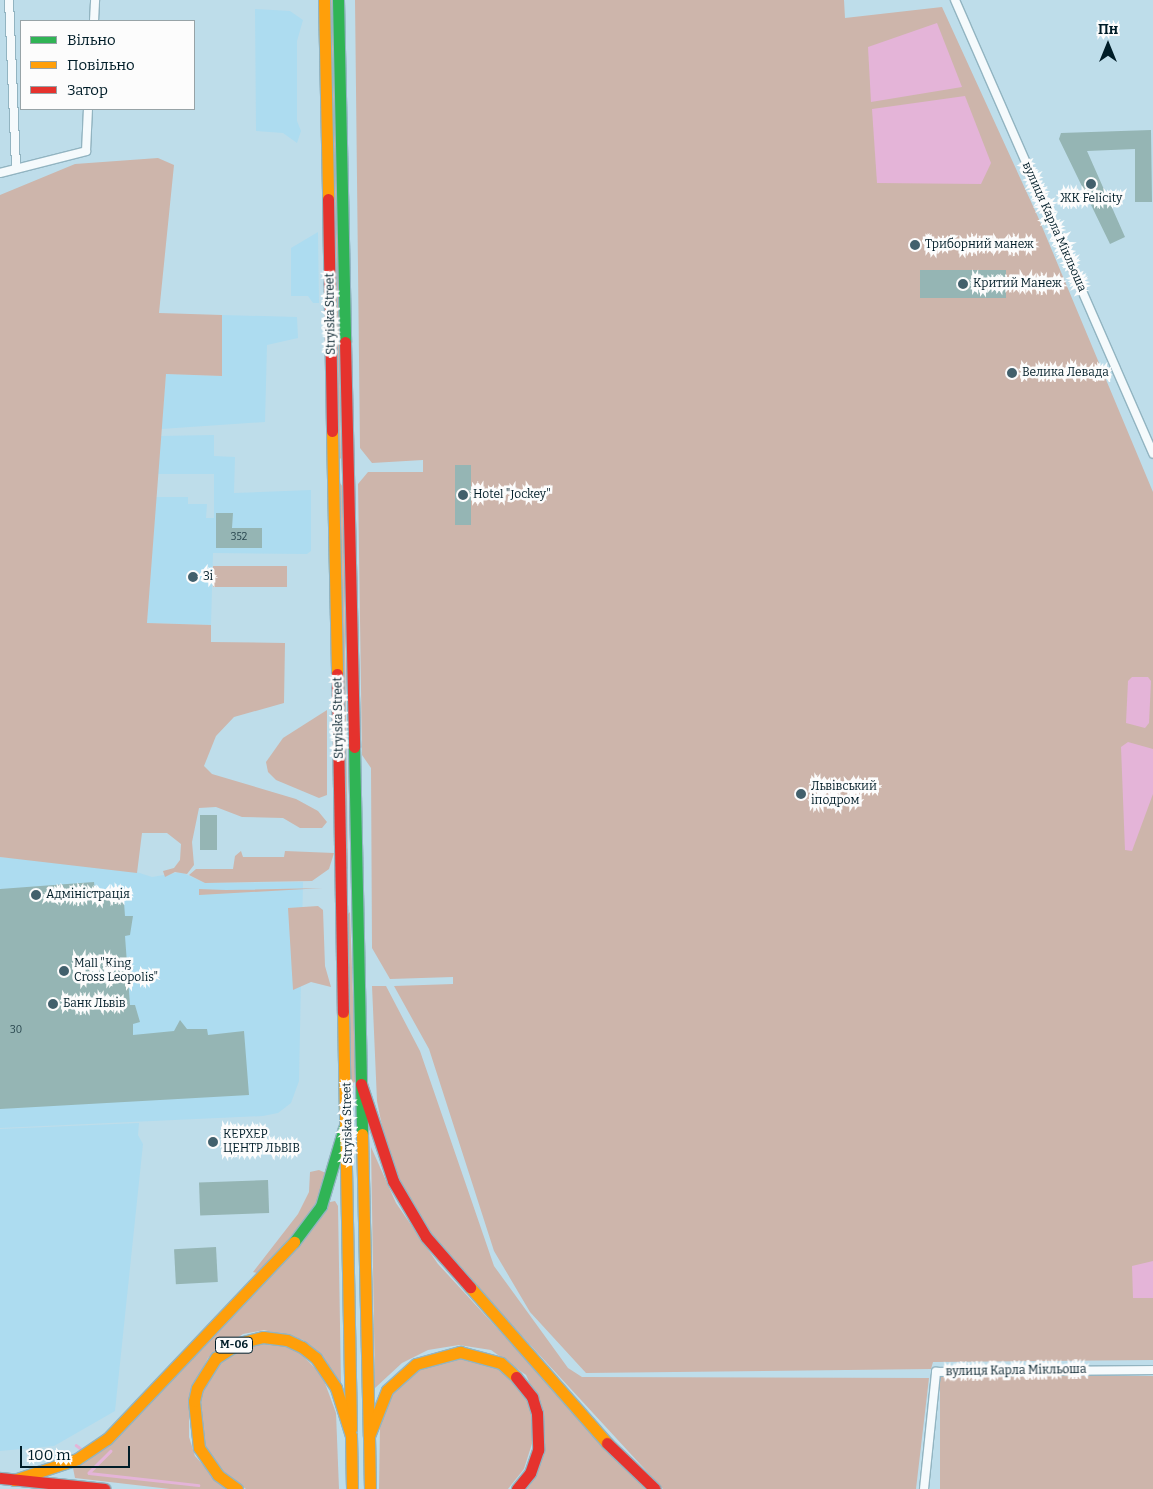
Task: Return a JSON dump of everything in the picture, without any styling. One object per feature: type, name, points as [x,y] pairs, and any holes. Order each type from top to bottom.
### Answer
[{"type":"main road","name":"Stryiska Street","points":[[324,0],[332,557],[342,888],[344,1128],[352,1436]]},
{"type":"main road","name":"Stryiska Street","points":[[338,0],[370,1489]]},
{"type":"main road","points":[[342,888],[356,888]]},
{"type":"main road","points":[[361,1084],[393,1181],[426,1237],[616,1453],[654,1489]]},
{"type":"main road","points":[[14,1480],[71,1462],[107,1439],[285,1254],[321,1206],[344,1128]]},
{"type":"main road","name":"М-06","points":[[237,1489],[207,1461],[194,1432],[193,1414],[197,1388],[216,1358],[239,1343],[276,1338],[302,1347],[316,1358],[336,1388],[352,1436],[352,1489]]},
{"type":"main road","points":[[369,1436],[387,1390],[416,1364],[460,1352],[488,1358],[513,1373],[523,1384],[537,1413],[538,1450],[530,1473],[518,1489]]},
{"type":"main road","points":[[0,1478],[104,1489]]},
{"type":"street","points":[[8,0],[16,167]]},
{"type":"street","points":[[94,20],[95,0]]},
{"type":"street","name":"вулиця Карла Мікльоша","points":[[955,0],[1153,454]]},
{"type":"street","points":[[0,173],[16,167],[86,151],[88,110]]},
{"type":"street","name":"вулиця Карла Мікльоша","points":[[924,1489],[936,1372],[1153,1370]]},
{"type":"shaded area","points":[[328,0],[334,0],[341,458],[338,461]]},
{"type":"shaded area","name":"Львівський іподром","points":[[355,0],[844,0],[845,18],[942,7],[1038,217],[1153,492],[1153,1360],[933,1362],[931,1369],[586,1373],[530,1312],[494,1251],[429,1049],[394,986],[453,984],[453,977],[390,979],[372,948],[371,768],[362,755],[358,484],[368,472],[423,472],[423,460],[372,463],[360,448]]},
{"type":"shaded area","points":[[255,9],[290,11],[303,20],[297,41],[297,121],[301,131],[297,143],[283,133],[256,131]]},
{"type":"shaded area","points":[[937,23],[962,87],[871,102],[868,47]]},
{"type":"shaded area","points":[[965,96],[991,163],[981,184],[877,183],[872,109]]},
{"type":"shaded area","points":[[158,158],[174,165],[159,313],[222,315],[222,376],[166,374],[147,623],[211,625],[211,642],[285,643],[284,703],[234,717],[216,736],[204,766],[212,774],[296,799],[318,811],[327,822],[322,828],[300,828],[283,818],[242,817],[216,807],[199,808],[192,842],[194,865],[187,874],[175,872],[165,877],[163,871],[174,868],[180,860],[181,844],[167,833],[142,833],[137,873],[0,857],[0,195],[75,164]]},
{"type":"shaded area","points":[[318,232],[319,303],[313,303],[308,296],[291,296],[291,248]]},
{"type":"shaded area","points":[[222,315],[297,317],[298,338],[267,345],[265,422],[161,429],[166,374],[222,376]]},
{"type":"shaded area","points":[[214,435],[214,456],[235,457],[234,493],[311,490],[311,551],[307,554],[213,553],[211,625],[147,623],[156,497],[188,497],[188,504],[207,504],[206,518],[214,518],[214,474],[158,474],[160,436]]},
{"type":"shaded area","points":[[340,483],[343,487],[348,870],[346,866]]},
{"type":"shaded area","points":[[213,566],[287,566],[287,587],[213,587]]},
{"type":"shaded area","points":[[1132,677],[1148,677],[1151,681],[1149,723],[1145,728],[1126,723],[1128,681]]},
{"type":"shaded area","points":[[327,710],[327,795],[319,798],[276,780],[268,772],[266,762],[283,738]]},
{"type":"shaded area","points":[[1128,742],[1153,749],[1153,794],[1132,851],[1125,850],[1121,747]]},
{"type":"shaded area","points":[[241,851],[243,857],[284,857],[285,851],[334,853],[329,869],[312,881],[205,883],[189,875],[196,869],[233,869],[235,856]]},
{"type":"shaded area","name":"Mall \"King Cross Leopolis\"","points":[[0,857],[124,868],[152,877],[181,872],[205,883],[303,882],[299,1081],[291,1103],[278,1113],[263,1116],[0,1128]]},
{"type":"shaded area","points":[[323,888],[199,895],[199,889]]},
{"type":"shaded area","points":[[318,906],[323,910],[325,966],[331,987],[311,982],[293,990],[288,908]]},
{"type":"shaded area","points":[[350,912],[356,1082],[351,1083],[348,914]]},
{"type":"shaded area","points":[[372,986],[386,986],[420,1051],[494,1266],[568,1368],[582,1377],[929,1378],[916,1489],[663,1489],[442,1249],[413,1209],[387,1151],[377,1101]]},
{"type":"shaded area","points":[[139,1123],[138,1135],[143,1144],[115,1411],[54,1446],[0,1451],[0,1129]]},
{"type":"shaded area","points":[[371,1147],[396,1203],[438,1264],[645,1489],[527,1489],[536,1476],[544,1438],[543,1412],[526,1375],[491,1350],[459,1345],[428,1350],[402,1363],[375,1388]]},
{"type":"shaded area","points":[[319,1170],[328,1174],[315,1206],[261,1274],[253,1272],[298,1214],[309,1192],[310,1172]]},
{"type":"shaded area","points":[[335,1201],[338,1206],[341,1384],[319,1353],[303,1340],[264,1330],[243,1334],[208,1358],[189,1395],[189,1437],[195,1456],[225,1489],[170,1489],[75,1478],[73,1468],[101,1451],[304,1238],[330,1202]]},
{"type":"shaded area","points":[[1153,1261],[1153,1298],[1133,1298],[1132,1266]]},
{"type":"shaded area","points":[[257,1343],[287,1346],[300,1353],[322,1375],[336,1413],[339,1489],[246,1489],[222,1473],[204,1449],[198,1422],[202,1389],[220,1362]]},
{"type":"shaded area","points":[[458,1358],[484,1362],[507,1373],[531,1407],[535,1434],[524,1469],[508,1489],[379,1489],[380,1427],[388,1398],[418,1369]]},
{"type":"shaded area","points":[[940,1376],[1153,1376],[1153,1489],[940,1489]]},
{"type":"building","name":"ЖК Felicity","points":[[1151,130],[1152,202],[1135,202],[1135,149],[1087,151],[1125,237],[1110,244],[1059,139],[1061,133]]},
{"type":"building","name":"Критий Манеж","points":[[920,270],[1006,270],[1006,298],[920,298]]},
{"type":"building","name":"Hotel \"Jockey\"","points":[[455,465],[471,465],[471,525],[455,525]]},
{"type":"building","points":[[216,513],[233,513],[232,528],[262,528],[262,548],[216,548]]},
{"type":"building","points":[[200,815],[217,815],[217,850],[200,850]]},
{"type":"building","name":"Mall \"King Cross Leopolis\"","points":[[94,882],[95,891],[123,889],[125,916],[133,916],[130,935],[125,936],[130,1005],[135,1005],[140,1022],[133,1024],[133,1035],[174,1031],[180,1020],[187,1029],[207,1029],[208,1035],[244,1031],[249,1095],[0,1109],[0,889]]},
{"type":"building","points":[[268,1180],[269,1213],[200,1215],[199,1182]]},
{"type":"building","points":[[216,1247],[218,1282],[176,1284],[174,1249]]},
{"type":"waterway","points":[[76,1445],[80,1448]]},
{"type":"waterway","points":[[111,1451],[89,1473],[198,1485]]},
{"type":"traffic: fast","points":[[338,0],[345,342]]},
{"type":"traffic: fast","points":[[354,747],[362,1134]]},
{"type":"traffic: fast","points":[[294,1242],[321,1206],[344,1128]]},
{"type":"traffic: slow","points":[[324,0],[328,199]]},
{"type":"traffic: slow","points":[[332,431],[337,674]]},
{"type":"traffic: slow","points":[[343,1012],[351,1429]]},
{"type":"traffic: slow","points":[[362,1134],[369,1436]]},
{"type":"traffic: slow","points":[[14,1480],[77,1459],[107,1439],[294,1242]]},
{"type":"traffic: slow","points":[[470,1287],[607,1443]]},
{"type":"traffic: slow","points":[[237,1489],[218,1475],[199,1448],[194,1401],[197,1388],[216,1358],[239,1343],[263,1337],[287,1340],[302,1347],[316,1358],[336,1388],[351,1436],[352,1489]]},
{"type":"traffic: slow","points":[[370,1489],[369,1436],[387,1390],[416,1364],[460,1352],[501,1363],[516,1377]]},
{"type":"traffic: jam","points":[[328,199],[332,431]]},
{"type":"traffic: jam","points":[[345,342],[354,747]]},
{"type":"traffic: jam","points":[[337,674],[343,1012]]},
{"type":"traffic: jam","points":[[361,1084],[393,1181],[426,1237],[470,1287]]},
{"type":"traffic: jam","points":[[516,1377],[532,1397],[537,1413],[538,1450],[530,1473],[517,1489]]},
{"type":"traffic: jam","points":[[607,1443],[655,1489]]},
{"type":"traffic: jam","points":[[0,1478],[104,1489]]},
{"type":"place","name":"ЖК Felicity","points":[[1091,184]]},
{"type":"place","name":"Триборний манеж","points":[[915,245]]},
{"type":"place","name":"Критий Манеж","points":[[963,284]]},
{"type":"place","name":"Велика Левада","points":[[1012,373]]},
{"type":"place","name":"Hotel \"Jockey\"","points":[[463,495]]},
{"type":"place","name":"3і","points":[[193,577]]},
{"type":"place","name":"Львівський іподром","points":[[801,794]]},
{"type":"place","name":"Адміністрація","points":[[36,895]]},
{"type":"place","name":"Mall \"King Cross Leopolis\"","points":[[64,971]]},
{"type":"place","name":"Банк Львів","points":[[53,1004]]},
{"type":"place","name":"КЕРХЕР ЦЕНТР ЛЬВІВ","points":[[213,1142]]}]
